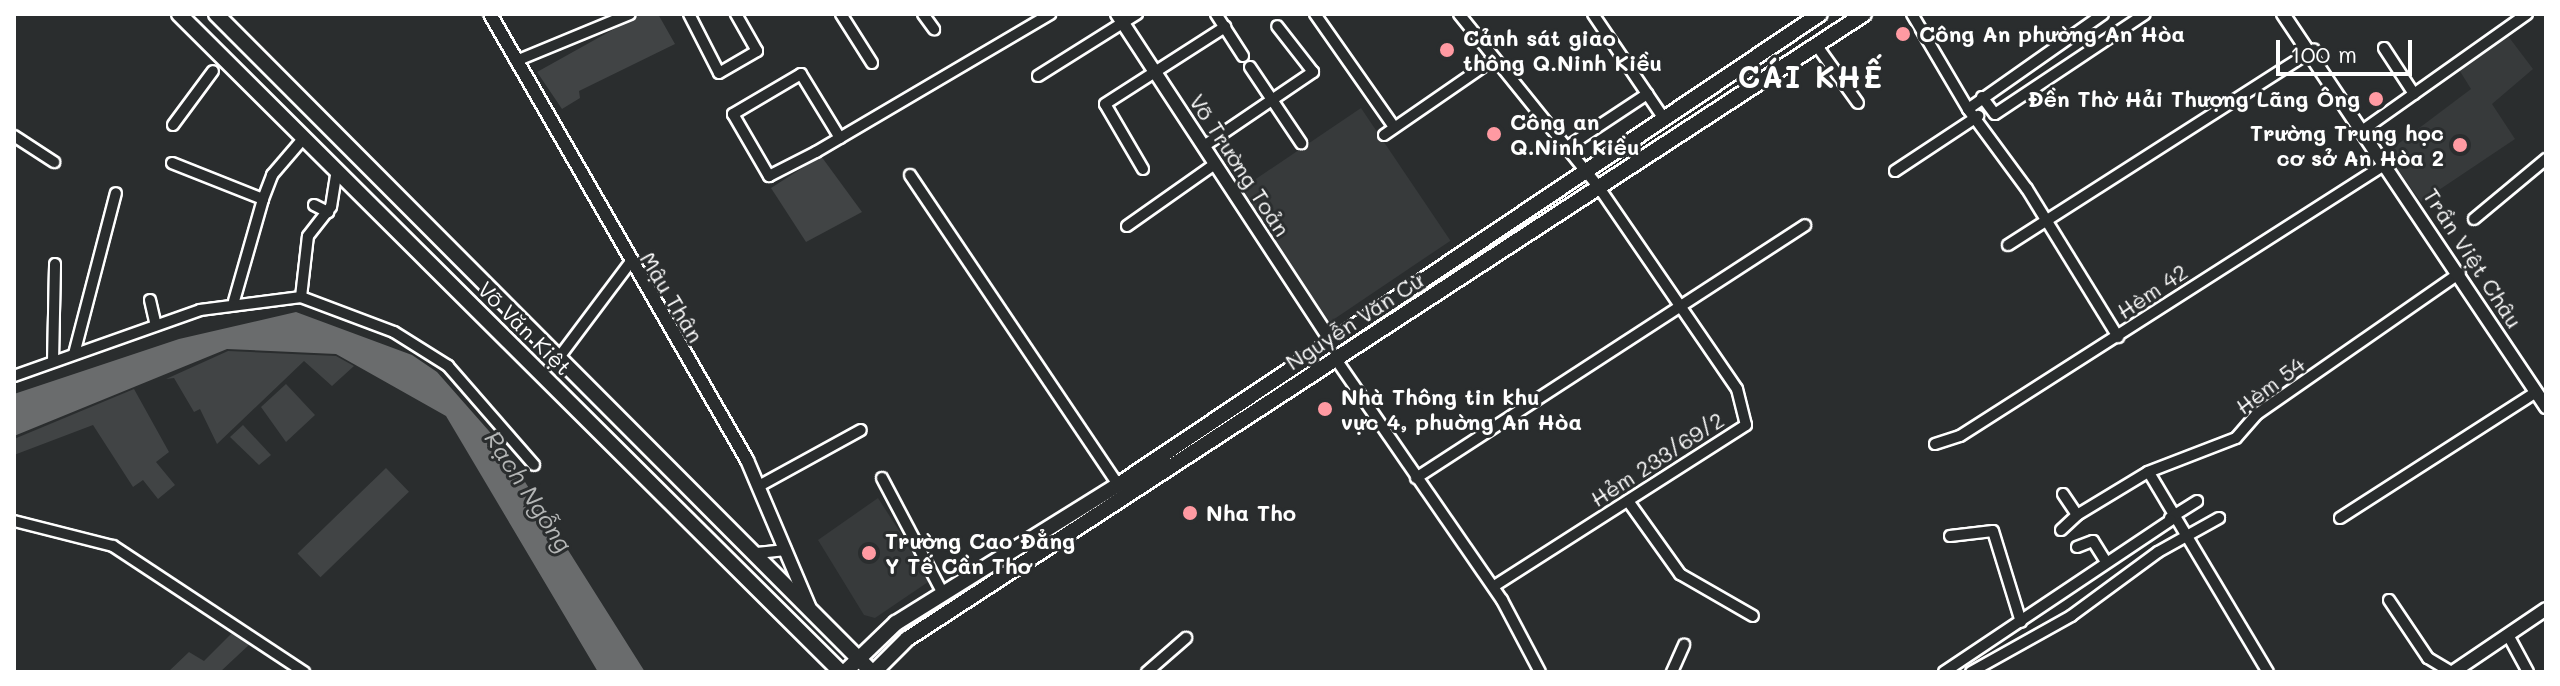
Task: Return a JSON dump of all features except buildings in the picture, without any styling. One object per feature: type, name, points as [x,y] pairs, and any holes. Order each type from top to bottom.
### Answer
[{"type":"main road","name":"Võ Văn Kiệt","points":[[179,14],[843,672]]},
{"type":"main road","name":"Võ Văn Kiệt","points":[[216,14],[873,672]]},
{"type":"main road","name":"Nguyễn Văn Cừ","points":[[843,672],[858,655],[942,592],[1118,485],[1329,338],[1820,14]]},
{"type":"main road","name":"Nguyễn Văn Cừ","points":[[873,672],[907,639],[1864,14]]},
{"type":"main road","points":[[1329,338],[1338,356]]},
{"type":"street","name":"Mậu Thân","points":[[490,14],[629,264],[759,486],[809,606]]},
{"type":"street","points":[[516,61],[630,14]]},
{"type":"street","points":[[689,14],[719,73],[757,51],[736,14]]},
{"type":"street","points":[[841,14],[872,63]]},
{"type":"street","points":[[923,14],[934,29]]},
{"type":"street","points":[[840,138],[801,74],[733,114],[767,176],[840,138],[1050,14]]},
{"type":"street","points":[[1038,76],[1120,19],[1137,14]]},
{"type":"street","points":[[1216,14],[1243,56]]},
{"type":"street","points":[[1315,14],[1394,127]]},
{"type":"street","name":"Hẻm 233/69/2","points":[[1459,14],[1564,149],[1600,189],[1737,389],[1746,425],[1493,587]]},
{"type":"street","points":[[1593,14],[1662,116]]},
{"type":"street","points":[[1912,14],[2118,337]]},
{"type":"street","points":[[1895,171],[1973,112],[1982,97],[2103,14]]},
{"type":"street","points":[[1982,97],[1995,114],[2145,14]]},
{"type":"street","name":"Trần Việt Châu","points":[[2283,14],[2387,163],[2546,407]]},
{"type":"street","points":[[2363,130],[2527,14]]},
{"type":"street","name":"Võ Trường Toản","points":[[1120,19],[1329,338]]},
{"type":"street","points":[[1204,146],[1313,72],[1277,26]]},
{"type":"street","points":[[1143,169],[1104,106],[1158,75],[1225,27]]},
{"type":"street","points":[[1817,46],[1858,103]]},
{"type":"street","points":[[2384,48],[2414,94]]},
{"type":"street","points":[[2008,245],[2311,51]]},
{"type":"street","points":[[1384,135],[1494,59]]},
{"type":"street","points":[[1250,67],[1301,143]]},
{"type":"street","points":[[173,125],[213,71]]},
{"type":"street","points":[[1564,149],[1647,94]]},
{"type":"street","points":[[14,136],[54,162]]},
{"type":"street","points":[[234,301],[272,175],[303,139]]},
{"type":"street","points":[[2474,219],[2546,159]]},
{"type":"street","points":[[172,163],[263,199]]},
{"type":"street","name":"Hèm 42","points":[[1935,444],[1960,436],[2387,163]]},
{"type":"street","points":[[1127,226],[1215,164]]},
{"type":"street","points":[[301,297],[308,236],[328,212],[337,171]]},
{"type":"street","points":[[910,175],[1118,485]]},
{"type":"street","points":[[74,354],[116,193]]},
{"type":"street","points":[[314,205],[328,212]]},
{"type":"street","points":[[1416,478],[1805,225]]},
{"type":"street","points":[[53,361],[55,264]]},
{"type":"street","points":[[560,356],[629,264]]},
{"type":"street","name":"Hèm 54","points":[[2061,530],[2077,515],[2190,452],[2236,438],[2257,414],[2460,273]]},
{"type":"street","points":[[14,376],[156,325],[234,301],[301,297],[394,332],[448,366],[534,465]]},
{"type":"street","points":[[150,300],[156,325]]},
{"type":"street","points":[[1338,356],[1416,478],[1493,587],[1540,672]]},
{"type":"street","points":[[2340,518],[2536,392]]},
{"type":"street","points":[[759,486],[861,430]]},
{"type":"street","points":[[2151,476],[2171,519],[2268,672]]},
{"type":"street","points":[[882,478],[942,592]]},
{"type":"street","points":[[2063,494],[2077,515]]},
{"type":"street","points":[[1628,501],[1680,574],[1753,616]]},
{"type":"street","points":[[1944,672],[2197,501]]},
{"type":"street","points":[[1971,672],[2028,642],[2183,537],[2219,518]]},
{"type":"street","points":[[14,521],[113,546],[304,672]]},
{"type":"street","points":[[1950,536],[1993,531],[2028,642]]},
{"type":"street","points":[[2077,547],[2093,541],[2106,562]]},
{"type":"street","points":[[757,553],[786,550]]},
{"type":"street","points":[[2389,600],[2428,658],[2452,672],[2546,609]]},
{"type":"street","points":[[2508,635],[2528,672]]},
{"type":"street","points":[[1147,672],[1186,638]]},
{"type":"street","points":[[1672,672],[1684,645]]},
{"type":"shaded area","points":[[641,14],[658,14],[675,44],[579,91],[580,98],[562,109],[537,72]]},
{"type":"shaded area","name":"Trường Trung học cơ sở An Hòa 2","points":[[2508,36],[2533,69],[2492,104],[2515,139],[2421,202],[2386,153],[2471,89],[2458,68]]},
{"type":"shaded area","points":[[1361,108],[1450,241],[1329,322],[1240,190]]},
{"type":"shaded area","points":[[821,156],[862,212],[806,242],[771,188]]},
{"type":"shaded area","points":[[228,351],[336,356],[354,366],[332,386],[304,361],[217,444],[200,409],[194,412],[174,378],[166,379]]},
{"type":"shaded area","points":[[286,384],[315,415],[286,442],[261,407]]},
{"type":"shaded area","points":[[134,389],[169,452],[156,462],[175,485],[158,499],[143,480],[133,487],[93,425],[14,455],[14,439]]},
{"type":"shaded area","points":[[243,425],[271,455],[259,465],[230,437]]},
{"type":"shaded area","points":[[386,468],[409,492],[320,577],[298,553]]},
{"type":"shaded area","name":"Trường Cao Đẳng Y Tế Cần Thơ","points":[[878,498],[931,580],[875,618],[864,615],[818,540]]},
{"type":"shaded area","points":[[234,631],[251,643],[220,672],[168,672],[189,652],[204,661]]},
{"type":"water","name":"Rạch Ngỗng","points":[[296,312],[412,355],[437,372],[503,447],[645,672],[598,672],[446,416],[336,354],[227,349],[14,436],[14,394],[179,339]]},
{"type":"place","name":"Công An phường An Hòa","points":[[1903,34]]},
{"type":"place","name":"Cảnh sát giao thông Q.Ninh Kiều","points":[[1447,50]]},
{"type":"place","name":"Đền Thờ Hải Thượng Lãng Ông","points":[[2376,99]]},
{"type":"place","name":"Công an Q.Ninh Kiều","points":[[1494,134]]},
{"type":"place","name":"Trường Trung học cơ sở An Hòa 2","points":[[2460,145]]},
{"type":"place","name":"Nhà Thông tin khu vực 4, phuờng An Hòa","points":[[1325,409]]},
{"type":"place","name":"Nha Tho","points":[[1190,513]]},
{"type":"place","name":"Trường Cao Đẳng Y Tế Cần Thơ","points":[[869,553]]},
{"type":"district","name":"CÁI KHẾ","points":[[1811,76]]}]
